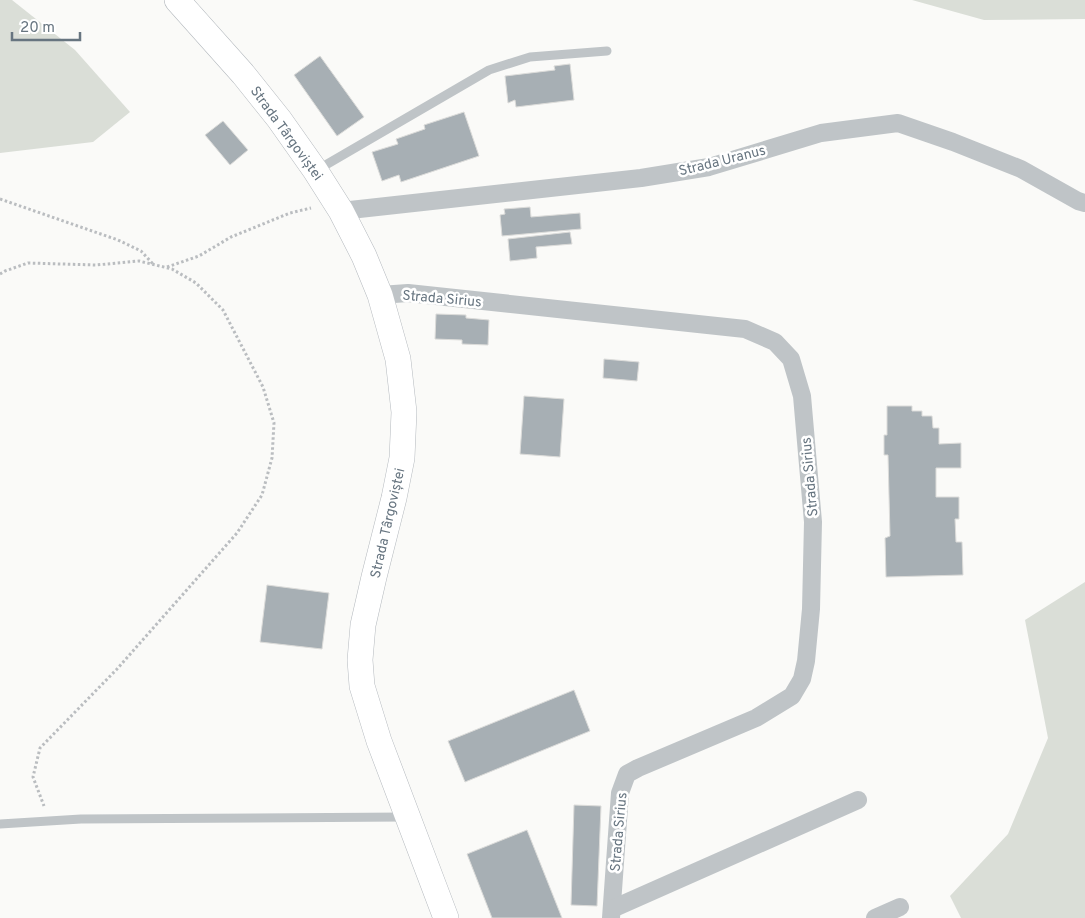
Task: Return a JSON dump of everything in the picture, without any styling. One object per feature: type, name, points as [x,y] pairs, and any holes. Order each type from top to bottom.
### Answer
[{"type":"main road","name":"Strada Târgoviștei","points":[[177,0],[279,118],[315,170],[339,207],[364,256],[380,295],[398,359],[402,382],[404,412],[402,458],[363,625],[360,660],[362,686],[379,741],[446,918]]},
{"type":"street","name":"Strada Uranus","points":[[339,207],[641,178],[709,166],[821,133],[898,123],[1021,169],[1078,201],[1085,203]]},
{"type":"street","name":"Strada Sirius","points":[[380,295],[408,293],[745,329],[774,342],[791,359],[802,396],[813,522],[811,609],[806,661],[802,679],[792,696],[756,718],[627,774],[620,793],[612,914],[858,800]]},
{"type":"street","points":[[875,918],[900,907]]},
{"type":"lane","points":[[315,170],[489,70],[530,57],[608,51]]},
{"type":"lane","points":[[0,824],[81,819],[408,817]]},
{"type":"path","points":[[0,199],[118,240],[141,251],[154,265]]},
{"type":"path","points":[[165,267],[200,256],[231,237],[290,213],[339,207]]},
{"type":"path","points":[[0,274],[28,263],[96,265],[139,261],[172,269],[196,283],[223,310],[263,388],[274,423],[272,458],[262,495],[237,533],[117,669],[40,748],[33,778],[50,821]]},
{"type":"shaded area","points":[[0,0],[12,0],[75,50],[130,112],[93,142],[0,153]]},
{"type":"shaded area","points":[[912,0],[1085,0],[1085,19],[984,20]]},
{"type":"shaded area","points":[[1085,582],[1085,918],[961,918],[950,896],[1008,834],[1048,738],[1025,620]]},
{"type":"building","points":[[320,56],[364,117],[337,136],[294,75]]},
{"type":"building","points":[[570,64],[574,100],[516,107],[515,100],[508,103],[505,76],[555,70],[554,66]]},
{"type":"building","points":[[464,112],[479,156],[401,182],[399,175],[382,181],[372,152],[398,144],[396,139],[425,129],[424,125]]},
{"type":"building","points":[[223,121],[248,150],[230,165],[205,135]]},
{"type":"building","points":[[530,207],[531,217],[580,213],[581,229],[502,236],[500,215],[505,214],[504,209]]},
{"type":"building","points":[[570,232],[572,244],[536,247],[537,258],[510,261],[508,239]]},
{"type":"building","points":[[436,314],[466,315],[466,318],[489,320],[488,345],[462,344],[462,340],[435,339]]},
{"type":"building","points":[[604,359],[639,362],[637,381],[603,378]]},
{"type":"building","points":[[524,396],[564,399],[560,457],[520,454]]},
{"type":"building","points":[[887,406],[912,406],[912,411],[922,411],[922,416],[932,416],[933,428],[939,428],[939,444],[961,443],[961,468],[936,468],[936,497],[959,497],[959,519],[955,519],[956,542],[962,542],[963,575],[886,577],[885,538],[890,536],[888,455],[884,455],[884,435],[887,435]]},
{"type":"building","points":[[267,585],[329,593],[322,649],[260,642]]},
{"type":"building","points":[[574,690],[590,731],[465,782],[448,741]]},
{"type":"building","points":[[574,805],[601,806],[597,906],[571,905]]},
{"type":"building","points":[[527,830],[562,918],[492,918],[467,854]]}]
